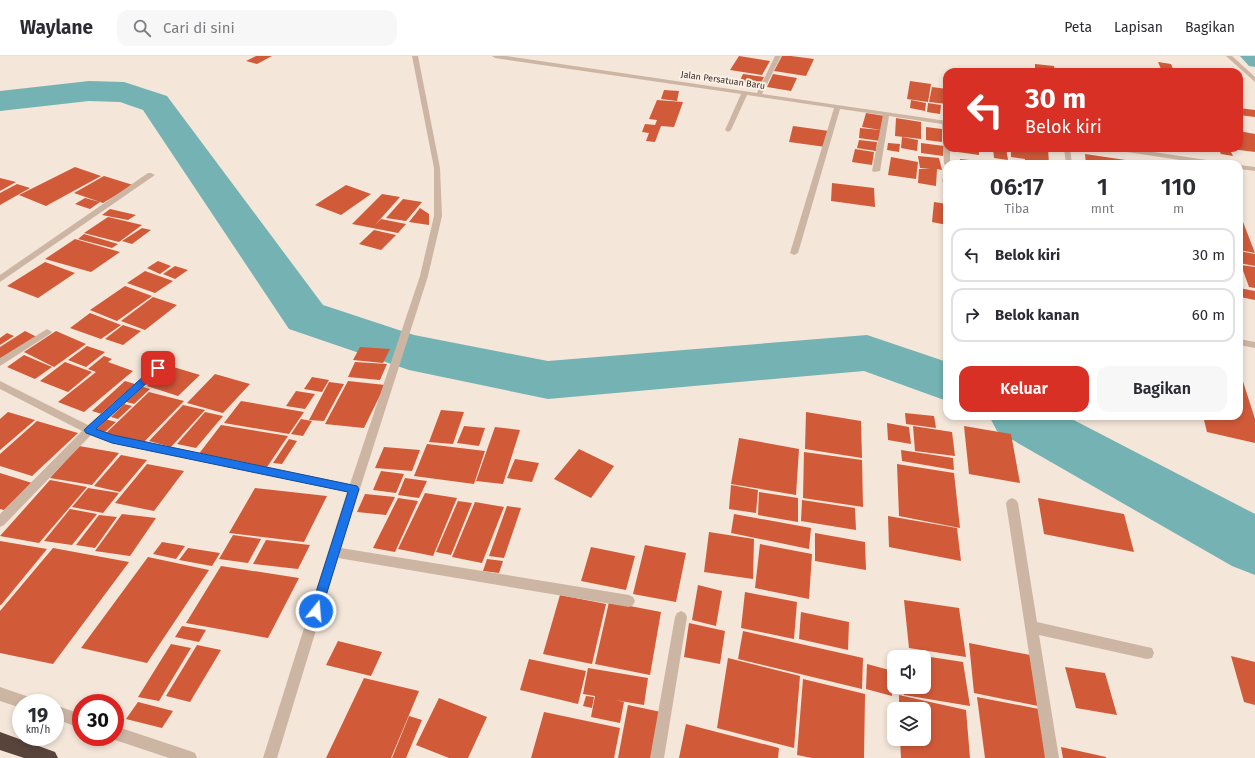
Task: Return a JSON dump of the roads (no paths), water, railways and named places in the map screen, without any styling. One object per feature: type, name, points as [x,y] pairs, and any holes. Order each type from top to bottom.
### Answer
[{"type":"highway","points":[[0,741],[49,758]]},
{"type":"street","points":[[270,758],[374,426],[424,276],[438,216],[438,168],[415,56]]},
{"type":"street","name":"Jalan Persatuan Baru","points":[[496,56],[943,123]]},
{"type":"street","points":[[759,94],[778,56]]},
{"type":"street","points":[[1229,56],[1242,68]]},
{"type":"street","points":[[1243,69],[1255,80]]},
{"type":"street","points":[[728,130],[745,92]]},
{"type":"street","points":[[794,253],[838,106]]},
{"type":"street","points":[[876,171],[886,114]]},
{"type":"street","points":[[1140,152],[1194,160]]},
{"type":"street","points":[[1243,168],[1255,169]]},
{"type":"street","points":[[0,279],[151,175]]},
{"type":"street","points":[[0,363],[47,332]]},
{"type":"street","points":[[1243,343],[1255,345]]},
{"type":"street","points":[[0,522],[89,430],[158,368]]},
{"type":"street","points":[[0,385],[89,430],[112,439],[354,489]]},
{"type":"street","points":[[1012,503],[1052,758]]},
{"type":"street","points":[[334,552],[629,601]]},
{"type":"street","points":[[657,758],[681,617]]},
{"type":"street","points":[[1032,627],[1147,653]]},
{"type":"street","points":[[0,694],[12,698]]},
{"type":"street","points":[[124,736],[190,758]]},
{"type":"waterway","points":[[1249,56],[1255,62]]},
{"type":"waterway","points":[[0,101],[89,91],[124,92],[155,103],[306,317],[409,352],[548,380],[867,353],[943,381]]},
{"type":"waterway","points":[[1024,420],[1255,546]]}]
